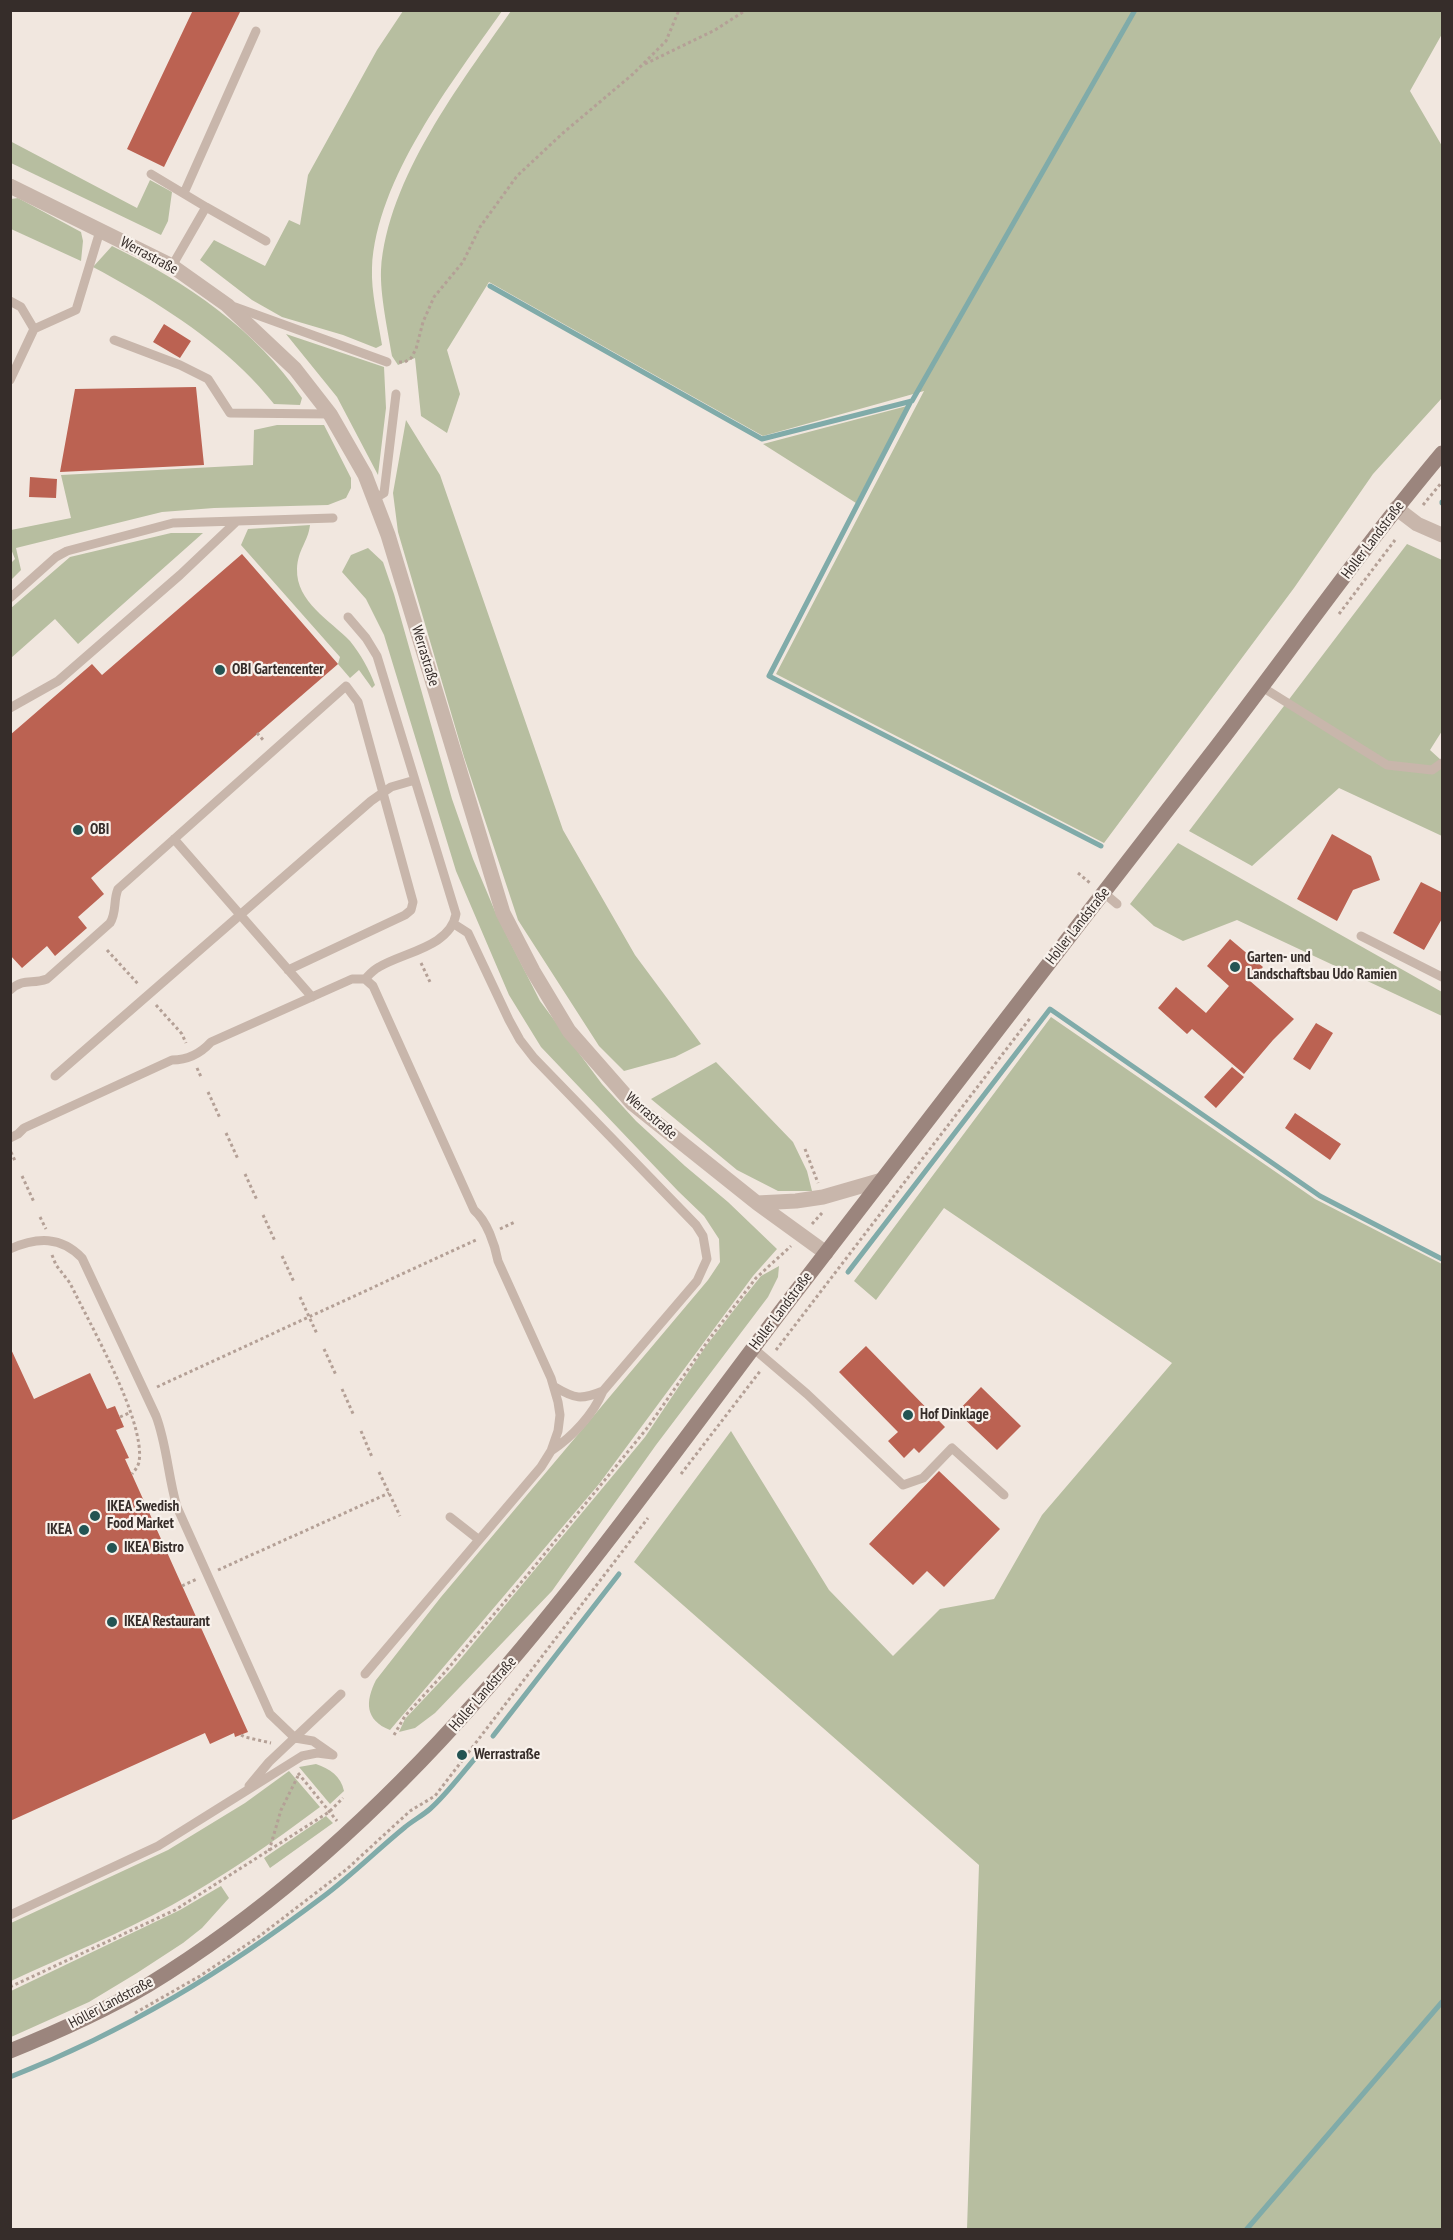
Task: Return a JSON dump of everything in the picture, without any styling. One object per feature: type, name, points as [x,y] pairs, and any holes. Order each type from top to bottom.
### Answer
[{"type":"main road","name":"Holler Landstraße","points":[[10,2051],[55,2033],[147,1985],[247,1917],[348,1834],[447,1735],[551,1614],[826,1252],[1262,687],[1396,508],[1443,453]]},
{"type":"street","name":"Werrastraße","points":[[10,186],[172,266],[227,304],[295,369],[330,414],[365,475],[388,535],[503,912],[532,971],[569,1031],[633,1104],[758,1203],[826,1252]]},
{"type":"street","points":[[1396,508],[1417,524],[1443,535]]},
{"type":"street","points":[[758,1203],[823,1197],[882,1180]]},
{"type":"lane","points":[[184,193],[256,31]]},
{"type":"lane","points":[[151,174],[266,241]]},
{"type":"lane","points":[[172,266],[206,207]]},
{"type":"lane","points":[[10,380],[34,329],[76,310],[100,231]]},
{"type":"lane","points":[[10,301],[21,307],[34,329]]},
{"type":"lane","points":[[227,304],[387,362]]},
{"type":"lane","points":[[114,340],[180,365],[208,379],[230,413],[330,414]]},
{"type":"lane","points":[[374,500],[384,493],[396,394]]},
{"type":"lane","points":[[10,598],[56,557],[73,548],[173,523],[333,518]]},
{"type":"lane","points":[[10,708],[58,681],[180,575],[237,521]]},
{"type":"lane","points":[[348,617],[366,638],[377,656],[456,914],[454,924],[439,939],[377,967],[365,979]]},
{"type":"lane","points":[[10,990],[18,983],[25,981],[38,983],[47,979],[110,923],[115,915],[115,896],[118,888],[346,686],[358,702],[413,902],[411,909],[400,917],[288,970]]},
{"type":"lane","points":[[1262,687],[1387,765],[1432,770],[1443,762]]},
{"type":"lane","points":[[55,1076],[370,801],[391,787],[415,780]]},
{"type":"lane","points":[[174,839],[312,997]]},
{"type":"lane","points":[[1104,893],[1117,904]]},
{"type":"lane","points":[[454,924],[468,933],[509,1020],[520,1040],[534,1058],[696,1225],[703,1236],[707,1259],[697,1281],[603,1391],[598,1402],[566,1441],[551,1451]]},
{"type":"lane","points":[[1361,936],[1443,977]]},
{"type":"lane","points":[[10,1137],[35,1122],[172,1060],[181,1060],[191,1056],[204,1050],[211,1042],[352,979],[365,979],[373,986],[474,1210],[480,1215],[489,1234],[498,1261],[555,1387],[560,1415],[558,1431],[551,1451],[541,1467],[365,1674]]},
{"type":"lane","points":[[10,1249],[36,1240],[48,1239],[60,1242],[76,1251],[89,1269],[162,1431],[169,1481],[177,1507],[270,1713],[295,1738],[313,1741],[333,1755],[317,1753],[302,1756],[158,1846],[10,1915]]},
{"type":"lane","points":[[753,1348],[807,1394],[903,1485],[923,1478],[952,1448],[1004,1494]]},
{"type":"lane","points":[[555,1387],[581,1398],[603,1391]]},
{"type":"lane","points":[[450,1517],[478,1539]]},
{"type":"lane","points":[[243,1792],[269,1762],[341,1694]]},
{"type":"path","points":[[387,362],[405,362],[411,358],[434,297],[463,262],[480,226],[517,176],[666,41],[679,10]]},
{"type":"path","points":[[642,65],[715,30],[746,10]]},
{"type":"path","points":[[257,733],[267,744]]},
{"type":"path","points":[[107,950],[142,989]]},
{"type":"path","points":[[419,958],[430,982]]},
{"type":"path","points":[[153,1001],[182,1034],[186,1043]]},
{"type":"path","points":[[208,1092],[219,1118]]},
{"type":"path","points":[[226,1133],[238,1159]]},
{"type":"path","points":[[394,1735],[405,1716],[529,1573],[648,1427],[710,1338],[756,1278],[825,1210],[823,1197],[805,1149]]},
{"type":"path","points":[[10,1152],[15,1161]]},
{"type":"path","points":[[245,1174],[257,1200]]},
{"type":"path","points":[[22,1176],[33,1202]]},
{"type":"path","points":[[263,1215],[275,1241]]},
{"type":"path","points":[[40,1217],[46,1230]]},
{"type":"path","points":[[152,1389],[515,1222]]},
{"type":"path","points":[[50,1249],[56,1265],[70,1283],[131,1412],[140,1453],[139,1466],[132,1474]]},
{"type":"path","points":[[282,1256],[294,1282]]},
{"type":"path","points":[[300,1297],[317,1334]]},
{"type":"path","points":[[324,1349],[336,1375]]},
{"type":"path","points":[[342,1389],[354,1416]]},
{"type":"path","points":[[126,1400],[135,1397]]},
{"type":"path","points":[[120,1417],[131,1412]]},
{"type":"path","points":[[361,1431],[372,1457]]},
{"type":"path","points":[[379,1472],[400,1516]]},
{"type":"path","points":[[216,1570],[389,1492]]},
{"type":"path","points":[[182,1586],[198,1579]]},
{"type":"path","points":[[242,1734],[245,1737],[273,1744],[277,1748]]},
{"type":"path","points":[[295,1769],[329,1812]]},
{"type":"path","points":[[268,1852],[281,1810],[299,1774]]},
{"type":"path","points":[[10,1987],[175,1910],[329,1812],[343,1798]]},
{"type":"green space","points":[[403,11],[502,11],[420,132],[387,200],[377,234],[372,268],[382,345],[376,348],[343,335],[282,317],[252,300],[200,260],[214,240],[265,266],[289,220],[300,225],[308,175],[377,50]]},
{"type":"green space","points":[[511,11],[1442,11],[1442,34],[1410,91],[1442,146],[1442,398],[1373,474],[1294,588],[1104,843],[776,674],[924,391],[763,436],[489,282],[447,350],[460,394],[447,433],[421,416],[415,358],[398,365],[392,356],[381,280],[386,236],[397,201],[430,133],[470,69]]},
{"type":"green space","points":[[10,141],[137,208],[150,180],[172,192],[168,221],[161,235],[11,163]]},
{"type":"green space","points":[[18,198],[81,232],[83,241],[81,261],[11,229],[11,199]]},
{"type":"green space","points":[[112,246],[193,292],[241,329],[284,373],[302,398],[300,405],[274,404],[227,355],[191,327],[93,267]]},
{"type":"green space","points":[[286,334],[384,367],[386,408],[378,475],[337,397]]},
{"type":"green space","points":[[907,406],[856,503],[763,444]]},
{"type":"green space","points":[[406,420],[440,475],[563,830],[635,955],[701,1044],[675,1057],[624,1071],[599,1046],[518,920],[464,757],[398,532],[393,493]]},
{"type":"green space","points":[[277,425],[324,425],[351,478],[351,488],[346,498],[328,505],[214,508],[162,512],[16,548],[21,570],[11,580],[11,563],[15,559],[11,549],[11,530],[71,518],[61,475],[253,465],[254,430]]},
{"type":"green space","points":[[310,525],[298,562],[298,581],[308,601],[354,646],[373,679],[375,685],[372,688],[359,670],[350,678],[338,664],[340,657],[241,545],[248,529]]},
{"type":"green space","points":[[171,533],[203,533],[78,644],[55,619],[11,658],[11,608],[70,557]]},
{"type":"green space","points":[[1407,544],[1442,560],[1442,731],[1430,750],[1442,761],[1442,836],[1339,788],[1252,866],[1189,831]]},
{"type":"green space","points":[[368,548],[383,562],[394,594],[452,799],[473,859],[497,916],[540,1001],[602,1084],[636,1121],[728,1202],[777,1249],[753,1276],[599,1484],[390,1730],[376,1721],[370,1709],[370,1696],[376,1680],[441,1597],[708,1280],[720,1262],[719,1239],[704,1216],[541,1047],[509,995],[456,871],[384,635],[366,599],[342,572],[351,555]]},
{"type":"green space","points":[[1178,843],[1442,992],[1442,1016],[1237,920],[1183,941],[1154,926],[1130,904]]},
{"type":"green space","points":[[1051,1017],[1315,1199],[1442,1264],[1442,2229],[967,2229],[979,1865],[634,1562],[731,1431],[829,1590],[893,1656],[940,1609],[994,1599],[1042,1515],[1172,1363],[944,1208],[876,1300],[854,1281]]},
{"type":"green space","points":[[716,1062],[793,1142],[807,1171],[812,1191],[778,1191],[737,1170],[651,1099]]},
{"type":"green space","points":[[779,1266],[778,1277],[768,1297],[656,1445],[552,1591],[435,1713],[415,1728],[399,1732],[405,1719],[453,1668],[645,1437],[706,1346],[761,1276]]},
{"type":"green space","points":[[316,1764],[334,1774],[343,1786],[344,1791],[330,1804],[299,1767]]},
{"type":"green space","points":[[289,1771],[320,1807],[248,1859],[172,1905],[11,1981],[11,1923],[168,1850],[245,1803]]},
{"type":"green space","points":[[326,1816],[333,1823],[270,1868],[264,1858]]},
{"type":"green space","points":[[221,1886],[229,1898],[202,1928],[183,1943],[89,2002],[11,2037],[11,1991],[180,1910]]},
{"type":"building","points":[[193,10],[241,10],[164,167],[127,149]]},
{"type":"building","points":[[164,324],[191,341],[180,358],[153,342]]},
{"type":"building","points":[[196,387],[204,465],[60,472],[75,389]]},
{"type":"building","points":[[30,477],[57,479],[56,498],[29,497]]},
{"type":"building","points":[[242,554],[338,664],[91,878],[104,894],[78,917],[87,928],[55,956],[47,946],[22,968],[10,955],[10,735],[92,664],[102,675]]},
{"type":"building","points":[[1332,834],[1371,856],[1380,880],[1353,890],[1337,921],[1297,899]]},
{"type":"building","points":[[1421,882],[1443,893],[1443,917],[1424,950],[1393,933]]},
{"type":"building","points":[[1230,939],[1263,967],[1250,981],[1294,1019],[1244,1074],[1192,1029],[1187,1034],[1158,1008],[1176,987],[1206,1013],[1229,986],[1207,966]]},
{"type":"building","points":[[1316,1023],[1333,1033],[1310,1070],[1293,1059]]},
{"type":"building","points":[[1232,1067],[1244,1077],[1216,1108],[1204,1097]]},
{"type":"building","points":[[1295,1113],[1341,1144],[1330,1160],[1285,1128]]},
{"type":"building","name":"Hof Dinklage","points":[[866,1346],[945,1427],[919,1453],[914,1448],[904,1458],[888,1441],[898,1432],[839,1372]]},
{"type":"building","name":"IKEA","points":[[10,1347],[34,1399],[90,1373],[107,1409],[115,1406],[124,1427],[116,1430],[129,1458],[125,1459],[248,1732],[235,1737],[234,1733],[210,1744],[205,1733],[10,1821]]},
{"type":"building","points":[[981,1387],[1021,1426],[997,1450],[957,1412]]},
{"type":"building","points":[[939,1471],[1000,1529],[944,1587],[927,1571],[913,1585],[869,1544]]},
{"type":"waterway","points":[[490,286],[762,439],[912,401],[1135,10]]},
{"type":"waterway","points":[[911,401],[769,676],[1101,846]]},
{"type":"waterway","points":[[848,1272],[1050,1009],[1320,1196],[1442,1259]]},
{"type":"waterway","points":[[493,1736],[619,1574]]},
{"type":"waterway","points":[[10,2077],[135,2019],[250,1949],[334,1888],[404,1828],[430,1809],[478,1755]]},
{"type":"waterway","points":[[1246,2230],[1442,2002]]},
{"type":"place","name":"OBI Gartencenter","points":[[220,670]]},
{"type":"place","name":"OBI","points":[[78,830]]},
{"type":"place","name":"Garten- und Landschaftsbau Udo Ramien","points":[[1235,967]]},
{"type":"place","name":"Hof Dinklage","points":[[908,1415]]},
{"type":"place","name":"IKEA Swedish Food Market","points":[[95,1516]]},
{"type":"place","name":"IKEA","points":[[84,1530]]},
{"type":"place","name":"IKEA Bistro","points":[[112,1548]]},
{"type":"place","name":"IKEA Restaurant","points":[[112,1622]]},
{"type":"place","name":"Werrastraße","points":[[462,1755]]}]
